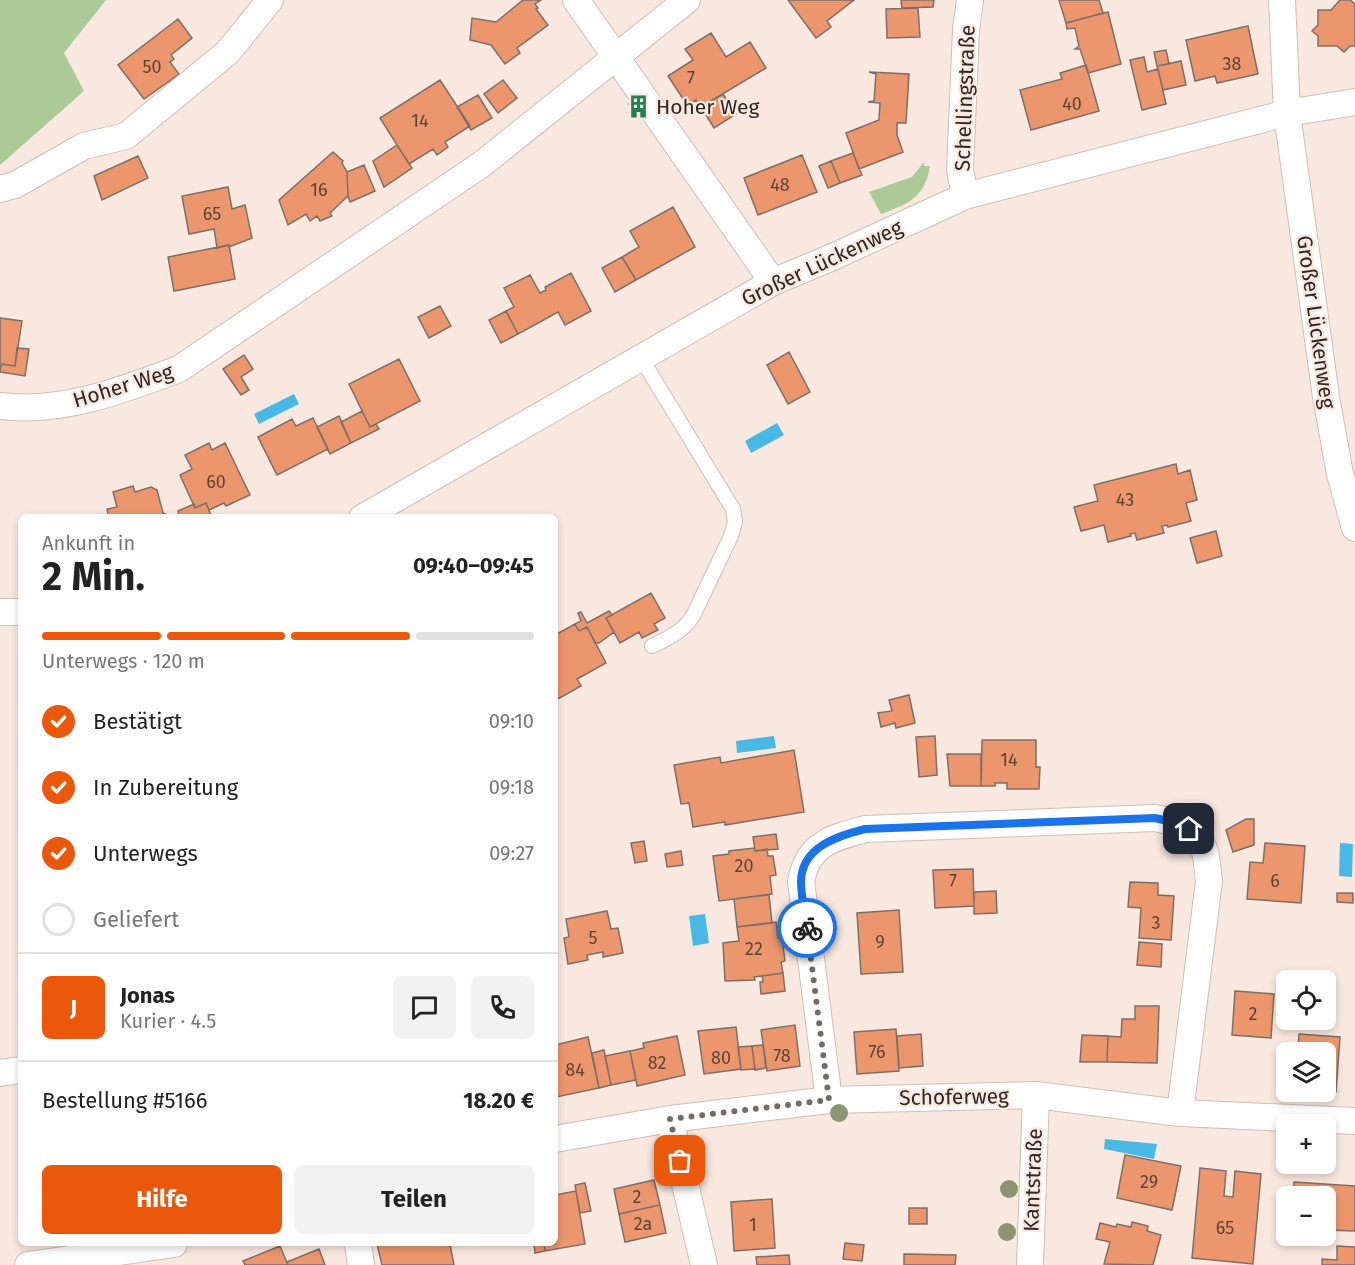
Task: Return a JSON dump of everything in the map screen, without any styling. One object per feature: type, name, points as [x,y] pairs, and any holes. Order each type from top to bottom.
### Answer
[{"type":"street","points":[[0,189],[15,185],[84,146],[126,136],[228,52],[270,0]]},
{"type":"street","points":[[576,0],[773,282]]},
{"type":"street","name":"Hoher Weg","points":[[0,405],[55,406],[129,388],[179,369],[482,164],[687,0]]},
{"type":"street","name":"Schellingstraße","points":[[965,196],[960,170],[966,30],[970,0]]},
{"type":"street","points":[[1282,0],[1287,113]]},
{"type":"street","name":"Großer Lückenweg","points":[[369,514],[773,282],[965,196],[1287,113],[1355,102]]},
{"type":"street","name":"Großer Lückenweg","points":[[1287,113],[1326,398],[1340,474],[1355,528]]},
{"type":"street","points":[[0,612],[18,612]]},
{"type":"street","points":[[829,1100],[801,881],[804,866],[814,850],[838,836],[865,829],[1155,818],[1189,829],[1204,847],[1209,881],[1180,1113]]},
{"type":"street","points":[[0,1073],[18,1070]]},
{"type":"street","name":"Schoferweg","points":[[558,1138],[670,1119],[829,1100],[1036,1095],[1180,1113],[1355,1121]]},
{"type":"street","name":"Kantstraße","points":[[1030,1265],[1026,1190],[1036,1095]]},
{"type":"street","points":[[670,1119],[704,1265]]},
{"type":"street","points":[[28,1265],[122,1247],[139,1246]]},
{"type":"street","points":[[358,1246],[361,1265]]},
{"type":"lane","points":[[641,358],[733,509],[735,522],[731,536],[689,621],[675,635],[652,646]]},
{"type":"green space","points":[[0,0],[106,0],[64,53],[84,91],[0,165]]},
{"type":"green space","points":[[924,162],[924,166],[930,166],[928,177],[919,193],[907,203],[881,214],[869,192],[912,177]]},
{"type":"water","points":[[294,394],[299,404],[259,424],[254,414]]},
{"type":"water","points":[[777,423],[784,435],[751,453],[745,441]]},
{"type":"water","points":[[774,736],[776,748],[737,753],[736,741]]},
{"type":"water","points":[[1340,843],[1353,844],[1352,877],[1339,876]]},
{"type":"water","points":[[705,914],[709,943],[693,946],[689,916]]},
{"type":"water","points":[[1105,1139],[1157,1144],[1154,1159],[1104,1149]]},
{"type":"building","points":[[523,0],[541,0],[535,4],[538,8],[536,9],[548,25],[517,48],[520,53],[505,64],[491,45],[470,40],[472,18],[496,22]]},
{"type":"building","points":[[788,0],[854,0],[827,21],[831,27],[816,38]]},
{"type":"building","points":[[901,0],[934,0],[933,7],[902,8]]},
{"type":"building","points":[[1059,0],[1099,0],[1103,13],[1066,23]]},
{"type":"building","points":[[1340,0],[1350,0],[1355,4],[1355,46],[1350,46],[1344,52],[1337,46],[1318,46],[1318,36],[1312,31],[1318,25],[1318,10],[1331,10]]},
{"type":"building","points":[[918,8],[920,37],[887,38],[886,9]]},
{"type":"building","points":[[1108,12],[1121,64],[1088,73],[1080,49],[1075,49],[1079,46],[1075,28],[1067,29],[1066,23]]},
{"type":"building","points":[[178,19],[192,38],[171,55],[174,59],[170,62],[179,74],[144,99],[118,65]]},
{"type":"building","points":[[1248,26],[1258,74],[1217,83],[1215,76],[1195,81],[1186,40]]},
{"type":"building","points":[[711,33],[726,57],[750,42],[766,68],[701,107],[696,100],[687,105],[668,76],[693,60],[685,49]]},
{"type":"building","points":[[1166,50],[1169,64],[1157,66],[1154,52]]},
{"type":"building","points":[[1144,57],[1147,72],[1158,69],[1166,104],[1142,110],[1130,60]]},
{"type":"building","points":[[1181,61],[1186,85],[1163,90],[1157,66]]},
{"type":"building","points":[[1086,65],[1099,111],[1031,130],[1020,90],[1062,79],[1060,73]]},
{"type":"building","points":[[869,72],[909,74],[906,123],[897,123],[897,135],[903,152],[859,169],[846,133],[879,120],[880,103],[868,102],[874,101],[876,74]]},
{"type":"building","points":[[440,80],[470,126],[445,142],[448,147],[437,155],[433,149],[409,164],[380,118]]},
{"type":"building","points":[[503,80],[517,98],[498,113],[484,94]]},
{"type":"building","points":[[723,94],[736,114],[714,128],[701,107]]},
{"type":"building","points":[[478,95],[492,118],[471,130],[457,107]]},
{"type":"building","name":"Hoher Weg","points":[[637,98],[646,110],[639,116],[629,104]]},
{"type":"building","points":[[397,145],[412,168],[384,187],[373,161]]},
{"type":"building","points":[[333,152],[343,161],[347,172],[348,196],[330,213],[332,216],[320,221],[317,216],[310,221],[306,214],[288,225],[279,200]]},
{"type":"building","points":[[853,153],[862,175],[840,183],[831,161]]},
{"type":"building","points":[[802,155],[817,192],[758,215],[744,178]]},
{"type":"building","points":[[138,156],[148,178],[102,200],[94,176]]},
{"type":"building","points":[[831,161],[840,183],[828,188],[819,166]]},
{"type":"building","points":[[364,165],[375,191],[350,202],[347,172]]},
{"type":"building","points":[[228,187],[232,209],[245,205],[252,238],[229,247],[229,245],[217,248],[214,229],[189,234],[182,196]]},
{"type":"building","points":[[673,207],[695,247],[636,280],[622,257],[639,247],[630,231]]},
{"type":"building","points":[[229,245],[235,279],[174,291],[168,257]]},
{"type":"building","points":[[622,257],[636,280],[615,292],[602,268]]},
{"type":"building","points":[[571,273],[591,311],[565,325],[558,312],[518,334],[506,311],[514,307],[504,288],[530,275],[540,293],[546,290],[545,287]]},
{"type":"building","points":[[440,306],[451,326],[429,338],[418,317]]},
{"type":"building","points":[[506,311],[518,334],[501,343],[489,320]]},
{"type":"building","points":[[0,318],[22,321],[15,366],[0,364]]},
{"type":"building","points":[[17,348],[29,349],[25,376],[0,372],[1,364],[15,366]]},
{"type":"building","points":[[789,352],[810,392],[788,404],[767,365]]},
{"type":"building","points":[[244,355],[253,369],[241,377],[249,390],[241,395],[223,369]]},
{"type":"building","points":[[399,359],[420,401],[370,427],[349,384]]},
{"type":"building","points":[[362,411],[370,427],[376,424],[379,429],[351,443],[341,422]]},
{"type":"building","points":[[339,416],[351,443],[330,454],[317,427]]},
{"type":"building","points":[[313,418],[328,449],[277,475],[258,437],[292,419],[296,426]]},
{"type":"building","points":[[209,443],[212,450],[225,443],[250,495],[226,506],[224,503],[209,510],[206,503],[195,508],[180,475],[192,469],[185,455]]},
{"type":"building","points":[[1176,464],[1178,474],[1190,470],[1197,500],[1186,503],[1191,521],[1168,527],[1167,525],[1162,526],[1164,533],[1137,540],[1135,533],[1108,542],[1104,525],[1081,531],[1074,507],[1098,501],[1094,485]]},
{"type":"building","points":[[133,486],[135,492],[151,487],[157,490],[163,513],[165,514],[108,514],[107,509],[117,507],[113,492]]},
{"type":"building","points":[[206,503],[210,514],[179,514],[178,511],[194,504],[195,508]]},
{"type":"building","points":[[1216,531],[1222,556],[1197,563],[1190,538]]},
{"type":"building","points":[[651,593],[665,618],[654,624],[658,630],[642,638],[639,632],[620,643],[606,618]]},
{"type":"building","points":[[609,611],[612,615],[606,618],[614,632],[599,643],[595,643],[587,627],[579,631],[575,624],[581,621],[578,613],[581,612],[587,623]]},
{"type":"building","points":[[575,624],[579,631],[587,627],[606,663],[577,679],[581,686],[558,699],[558,633]]},
{"type":"building","points":[[909,695],[915,723],[896,728],[895,723],[881,727],[878,713],[892,711],[889,700]]},
{"type":"building","points":[[935,736],[937,775],[919,777],[916,737]]},
{"type":"building","points":[[982,740],[1036,740],[1036,767],[1040,767],[1039,789],[1007,789],[1007,783],[981,786]]},
{"type":"building","points":[[794,750],[804,812],[725,825],[725,822],[693,827],[689,803],[681,804],[674,765],[720,757],[721,763]]},
{"type":"building","points":[[947,754],[981,754],[981,786],[950,786]]},
{"type":"building","points":[[1246,819],[1254,819],[1254,845],[1233,852],[1226,830]]},
{"type":"building","points":[[776,834],[778,849],[755,851],[753,837]]},
{"type":"building","points":[[644,841],[647,861],[635,863],[631,843]]},
{"type":"building","points":[[1265,843],[1305,846],[1301,903],[1247,899],[1250,862],[1263,863]]},
{"type":"building","points":[[754,848],[755,851],[767,849],[768,856],[773,856],[776,875],[770,876],[772,894],[719,901],[713,856],[729,854],[729,851]]},
{"type":"building","points":[[681,851],[683,865],[667,867],[665,854]]},
{"type":"building","points":[[973,869],[974,906],[935,908],[933,870]]},
{"type":"building","points":[[1130,882],[1158,883],[1158,895],[1174,896],[1171,940],[1139,938],[1141,908],[1128,907]]},
{"type":"building","points":[[996,891],[997,913],[974,914],[974,892]]},
{"type":"building","points":[[1337,893],[1353,893],[1353,903],[1337,902]]},
{"type":"building","points":[[769,895],[772,923],[737,927],[734,899]]},
{"type":"building","points":[[899,910],[903,972],[861,974],[857,913]]},
{"type":"building","points":[[607,911],[611,929],[618,928],[623,953],[603,957],[603,952],[587,955],[588,960],[568,964],[564,938],[569,937],[566,919]]},
{"type":"building","points":[[776,922],[778,938],[782,937],[785,961],[781,962],[783,973],[754,977],[755,980],[725,981],[723,943],[739,941],[737,927]]},
{"type":"building","points":[[1139,942],[1162,944],[1161,967],[1137,965]]},
{"type":"building","points":[[783,973],[785,991],[761,994],[762,976]]},
{"type":"building","points":[[1235,991],[1274,994],[1271,1038],[1232,1035]]},
{"type":"building","points":[[1135,1006],[1159,1006],[1157,1063],[1107,1062],[1108,1036],[1121,1037],[1122,1019],[1135,1019]]},
{"type":"building","points":[[795,1025],[800,1066],[767,1071],[761,1030]]},
{"type":"building","points":[[736,1027],[741,1069],[704,1074],[698,1031]]},
{"type":"building","points":[[896,1029],[899,1071],[857,1074],[854,1032]]},
{"type":"building","points":[[921,1034],[923,1066],[899,1068],[897,1036]]},
{"type":"building","points":[[1299,1034],[1340,1037],[1336,1092],[1336,1042],[1299,1042]]},
{"type":"building","points":[[1082,1035],[1108,1036],[1107,1062],[1080,1062]]},
{"type":"building","points":[[677,1036],[685,1075],[637,1086],[630,1051],[644,1048],[643,1043]]},
{"type":"building","points":[[588,1037],[599,1088],[558,1097],[558,1044]]},
{"type":"building","points":[[763,1045],[766,1068],[755,1070],[752,1046]]},
{"type":"building","points":[[752,1046],[755,1069],[741,1070],[738,1047]]},
{"type":"building","points":[[604,1050],[611,1085],[599,1088],[592,1053]]},
{"type":"building","points":[[630,1051],[636,1080],[611,1085],[605,1056]]},
{"type":"building","points":[[1125,1155],[1181,1166],[1172,1210],[1117,1198]]},
{"type":"building","points":[[1200,1168],[1226,1171],[1224,1196],[1233,1197],[1235,1171],[1261,1174],[1253,1264],[1192,1258]]},
{"type":"building","points":[[654,1180],[660,1205],[619,1214],[614,1189]]},
{"type":"building","points":[[1294,1182],[1355,1186],[1355,1231],[1336,1230],[1336,1186],[1294,1186]]},
{"type":"building","points":[[585,1183],[591,1211],[580,1213],[575,1185]]},
{"type":"building","points":[[576,1191],[585,1244],[545,1251],[544,1246],[558,1246],[558,1194]]},
{"type":"building","points":[[772,1199],[775,1248],[734,1251],[731,1202]]},
{"type":"building","points":[[660,1205],[666,1233],[625,1242],[619,1214]]},
{"type":"building","points":[[909,1208],[927,1208],[927,1224],[909,1224]]},
{"type":"building","points":[[1132,1222],[1148,1226],[1147,1231],[1161,1235],[1153,1265],[1104,1264],[1110,1242],[1096,1239],[1100,1223],[1116,1227],[1117,1224],[1131,1227]]},
{"type":"building","points":[[845,1243],[864,1245],[862,1261],[843,1259]]},
{"type":"building","points":[[280,1246],[288,1265],[245,1265],[243,1261]]},
{"type":"building","points":[[377,1246],[450,1246],[454,1265],[382,1265]]},
{"type":"building","points":[[534,1246],[544,1246],[545,1251],[535,1253]]},
{"type":"building","points":[[1337,1246],[1355,1247],[1355,1265],[1322,1265],[1322,1259],[1337,1260]]},
{"type":"building","points":[[319,1249],[325,1265],[288,1265],[287,1262]]},
{"type":"building","points":[[904,1254],[956,1255],[955,1265],[904,1265]]},
{"type":"building","points":[[789,1255],[790,1265],[757,1265],[756,1257]]},
{"type":"way so far","points":[[680,1161],[670,1119],[829,1100],[807,928]]},
{"type":"place","name":"Hoher Weg","points":[[638,107]]},
{"type":"route","points":[[807,928],[801,881],[804,866],[814,850],[838,836],[865,829],[1155,818],[1189,829]]}]
